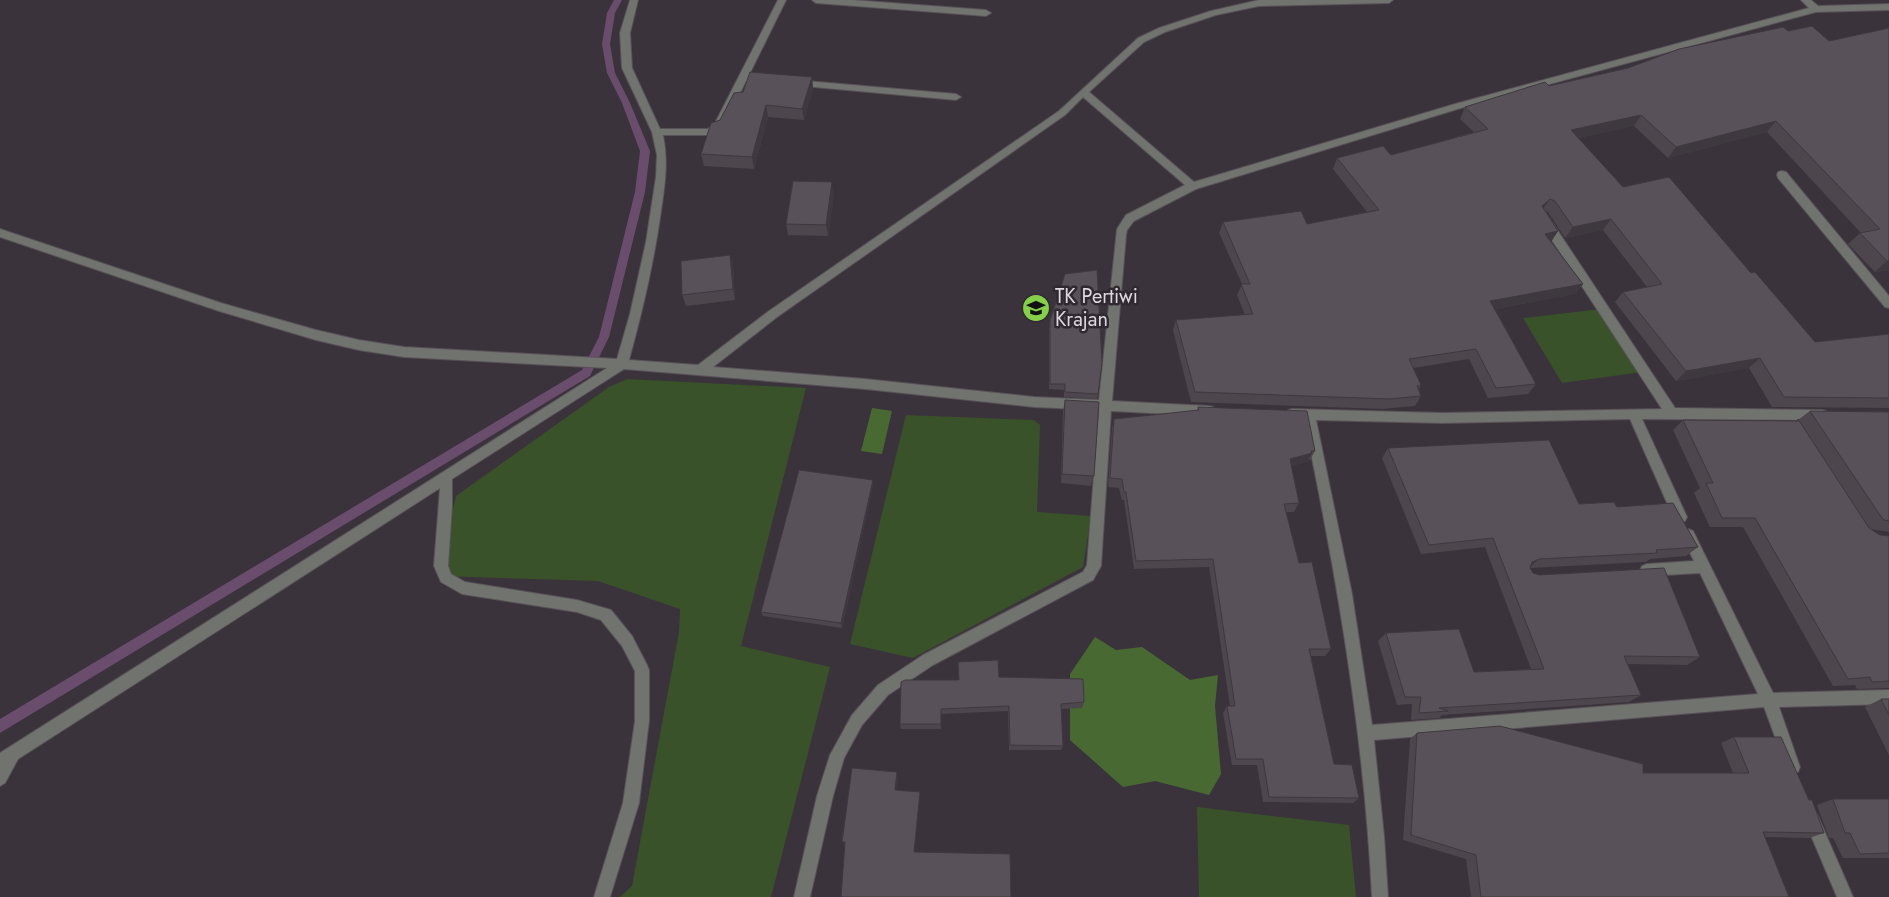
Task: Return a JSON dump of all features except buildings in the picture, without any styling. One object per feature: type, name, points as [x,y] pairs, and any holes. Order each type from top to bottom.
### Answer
[{"type":"street","points":[[0,778],[6,759],[622,364],[636,314],[651,242],[661,177],[662,155],[657,132],[627,68],[625,33],[634,0]]},
{"type":"street","points":[[657,132],[708,132],[717,129],[782,0]]},
{"type":"street","points":[[816,0],[986,13]]},
{"type":"street","points":[[699,371],[773,314],[1062,113],[1142,40],[1162,30],[1259,1],[1389,0]]},
{"type":"street","points":[[1805,0],[1816,10]]},
{"type":"street","points":[[802,897],[825,796],[837,755],[857,720],[883,690],[928,660],[1088,576],[1094,566],[1105,406],[1122,229],[1130,218],[1192,186],[1458,106],[1816,10],[1889,6]]},
{"type":"street","points":[[743,78],[956,97]]},
{"type":"street","points":[[1083,92],[1192,186]]},
{"type":"street","points":[[1782,175],[1889,304]]},
{"type":"street","points":[[1542,216],[1672,414]]},
{"type":"street","points":[[0,233],[219,307],[316,335],[359,345],[404,352],[622,364],[866,384],[1034,402],[1222,412]]},
{"type":"street","points":[[1280,414],[1442,418],[1634,414],[1832,415]]},
{"type":"street","points":[[1634,414],[1702,567],[1769,700],[1798,781]]},
{"type":"street","points":[[1309,415],[1334,530],[1366,733],[1379,860],[1380,897]]},
{"type":"street","points":[[1785,415],[1795,431]]},
{"type":"street","points":[[446,478],[446,507],[441,566],[446,578],[462,588],[577,606],[606,615],[626,641],[642,670],[642,721],[631,803],[602,897]]},
{"type":"street","points":[[1635,571],[1702,567]]},
{"type":"street","points":[[1366,733],[1769,700],[1889,697]]},
{"type":"street","points":[[1808,808],[1821,844],[1845,897]]},
{"type":"green space","points":[[1601,309],[1642,372],[1562,383],[1523,318]]},
{"type":"green space","points":[[627,379],[806,388],[741,646],[830,667],[771,897],[620,897],[632,886],[679,632],[680,609],[598,581],[438,576],[456,496],[609,387]]},
{"type":"green space","points":[[872,408],[892,411],[882,454],[861,451]]},
{"type":"green space","points":[[906,415],[1034,420],[1040,425],[1037,512],[1091,516],[1083,567],[913,658],[850,644]]},
{"type":"green space","points":[[1095,637],[1116,650],[1142,647],[1190,680],[1218,675],[1215,706],[1221,774],[1209,795],[1155,781],[1123,787],[1070,740],[1070,674]]},
{"type":"green space","points":[[1197,807],[1349,825],[1356,897],[1199,897]]},
{"type":"waterway","points":[[0,726],[586,373],[604,337],[640,192],[645,151],[626,103],[611,73],[606,44],[611,13],[618,0]]},
{"type":"place","name":"TK Pertiwi Krajan","points":[[1036,308]]}]
